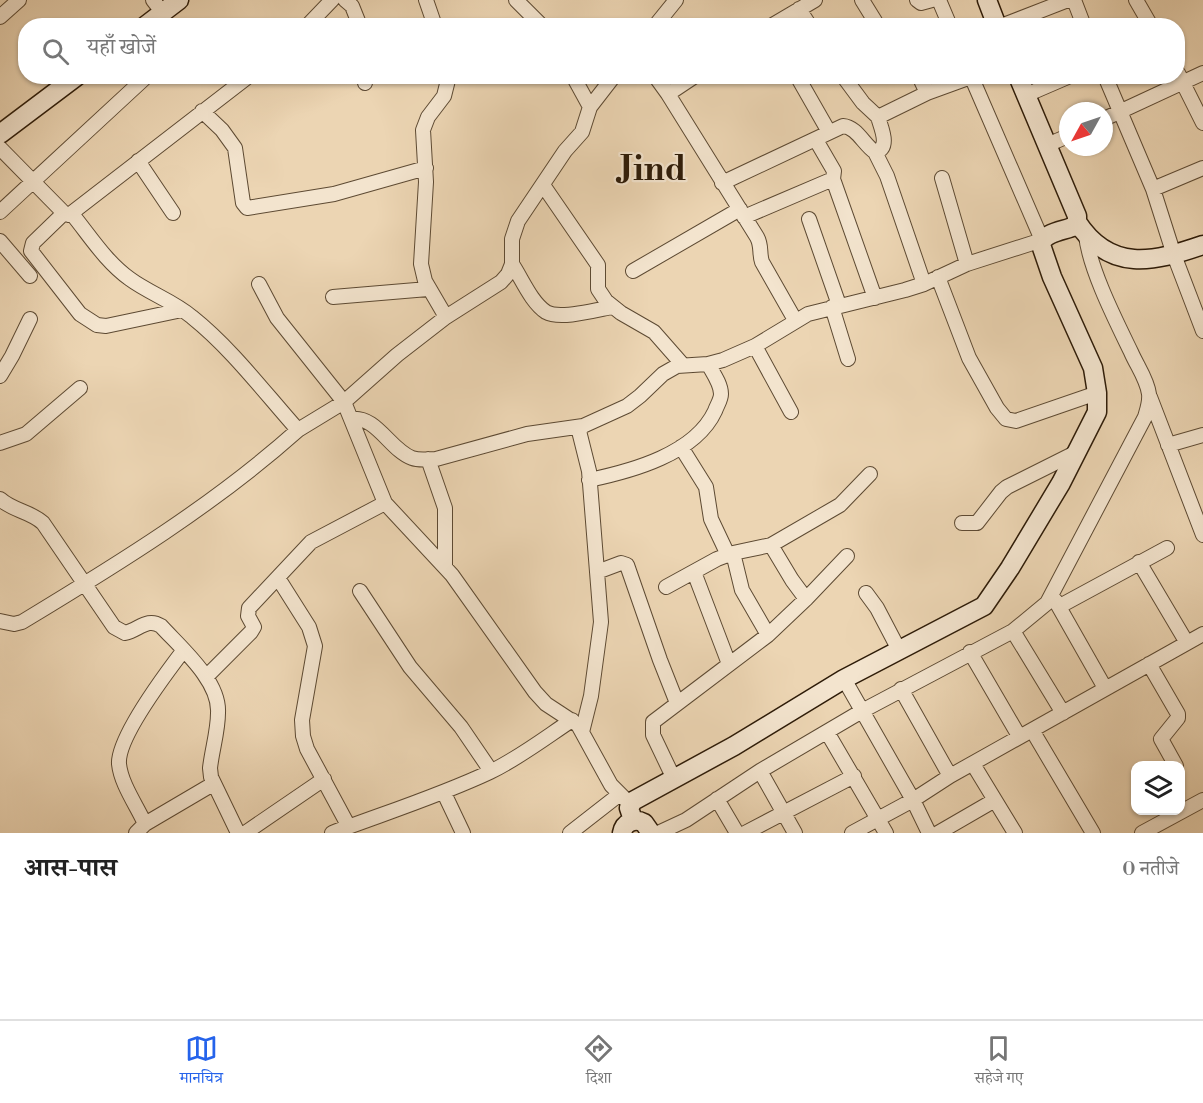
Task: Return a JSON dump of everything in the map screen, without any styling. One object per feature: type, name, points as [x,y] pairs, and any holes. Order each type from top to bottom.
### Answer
[{"type":"main road","points":[[158,6],[179,0]]},
{"type":"main road","points":[[987,0],[995,18]]},
{"type":"main road","points":[[0,134],[66,84]]},
{"type":"main road","points":[[1021,84],[1082,228],[1100,247],[1125,259],[1140,261],[1174,255],[1203,245]]},
{"type":"main road","points":[[651,833],[644,823],[626,813],[674,779],[844,680],[984,606],[1010,568],[1061,483],[1097,412],[1093,368],[1046,262],[1041,245],[1042,240],[1052,234],[1071,228],[1082,228]]},
{"type":"street","points":[[0,17],[19,0]]},
{"type":"street","points":[[315,18],[332,0]]},
{"type":"street","points":[[345,0],[352,6],[357,18]]},
{"type":"street","points":[[426,0],[432,18]]},
{"type":"street","points":[[516,0],[534,18]]},
{"type":"street","points":[[661,18],[676,0]]},
{"type":"street","points":[[784,18],[815,0]]},
{"type":"street","points":[[862,0],[873,18]]},
{"type":"street","points":[[917,0],[921,3],[932,0]]},
{"type":"street","points":[[939,0],[947,18]]},
{"type":"street","points":[[1020,18],[1068,0]]},
{"type":"street","points":[[1074,0],[1081,18]]},
{"type":"street","points":[[1136,0],[1146,18]]},
{"type":"street","points":[[799,9],[805,18]]},
{"type":"street","points":[[1185,77],[1203,73]]},
{"type":"street","points":[[0,212],[138,84]]},
{"type":"street","points":[[182,310],[106,326],[97,325],[80,314],[31,251],[33,243],[68,213],[238,84]]},
{"type":"street","points":[[447,84],[444,96],[425,123],[423,130],[426,168],[421,264],[428,289],[447,317]]},
{"type":"street","points":[[577,84],[590,107]]},
{"type":"street","points":[[0,621],[14,624],[22,622],[183,521],[269,456],[298,430],[344,402],[397,355],[447,317],[501,282],[508,274],[512,264],[514,229],[565,151],[582,132],[590,107],[608,84]]},
{"type":"street","points":[[661,84],[760,244],[762,262],[795,320]]},
{"type":"street","points":[[668,94],[683,84]]},
{"type":"street","points":[[802,84],[829,132]]},
{"type":"street","points":[[849,84],[863,104],[878,117],[884,147],[875,152]]},
{"type":"street","points":[[923,84],[927,93]]},
{"type":"street","points":[[878,117],[927,93],[952,84]]},
{"type":"street","points":[[351,419],[363,419],[411,458],[428,459],[527,435],[583,426],[627,406],[663,374],[683,364],[708,364],[729,358],[755,346],[795,320],[835,306],[875,298],[924,284],[967,264],[1042,240],[974,84]]},
{"type":"street","points":[[1026,95],[1051,84]]},
{"type":"street","points":[[1108,84],[1153,189],[1174,255],[1198,302],[1203,332]]},
{"type":"street","points":[[1113,115],[1169,84]]},
{"type":"street","points":[[1183,84],[1203,123]]},
{"type":"street","points":[[202,111],[222,130],[235,148],[243,203],[247,208],[334,194],[426,168]]},
{"type":"street","points":[[722,183],[829,132],[848,126],[875,152],[887,176],[924,284]]},
{"type":"street","points":[[816,140],[834,171],[833,179],[875,298]]},
{"type":"street","points":[[1047,145],[1059,140]]},
{"type":"street","points":[[0,148],[32,183],[68,213],[122,273],[182,310],[220,342],[298,430]]},
{"type":"street","points":[[138,161],[173,213]]},
{"type":"street","points":[[1153,189],[1203,168]]},
{"type":"street","points":[[942,178],[967,264]]},
{"type":"street","points":[[633,271],[742,213],[833,179]]},
{"type":"street","points":[[543,185],[598,265],[598,290],[606,301],[654,332],[683,364]]},
{"type":"street","points":[[809,219],[848,358]]},
{"type":"street","points":[[1082,228],[1091,258],[1131,354],[1145,380],[1149,396],[1203,535]]},
{"type":"street","points":[[0,241],[30,276]]},
{"type":"street","points":[[512,264],[536,303],[553,315],[612,307]]},
{"type":"street","points":[[938,278],[969,358],[1006,420],[1016,421],[1097,393]]},
{"type":"street","points":[[259,284],[277,318],[344,402],[385,503],[392,513],[445,567],[535,692],[546,704],[572,720],[582,732],[626,813],[570,833]]},
{"type":"street","points":[[333,297],[428,289]]},
{"type":"street","points":[[0,376],[30,319]]},
{"type":"street","points":[[755,346],[791,412]]},
{"type":"street","points":[[590,480],[630,470],[681,447],[698,434],[709,423],[721,392],[708,364]]},
{"type":"street","points":[[0,443],[26,434],[80,388]]},
{"type":"street","points":[[1056,601],[1145,417],[1149,396]]},
{"type":"street","points":[[582,732],[591,696],[600,632],[590,480],[579,437],[579,431],[583,426]]},
{"type":"street","points":[[1168,445],[1203,435]]},
{"type":"street","points":[[681,447],[706,487],[711,519],[730,554],[742,590],[768,635]]},
{"type":"street","points":[[962,523],[977,523],[1007,487],[1077,452]]},
{"type":"street","points":[[428,459],[445,508],[445,567]]},
{"type":"street","points":[[666,587],[730,554],[771,544],[840,505],[870,474]]},
{"type":"street","points":[[0,499],[7,505],[36,516],[43,523],[114,627],[125,633],[148,622],[155,622],[206,676],[218,701],[219,713],[210,768],[213,784],[238,833]]},
{"type":"street","points":[[206,676],[251,632],[254,627],[247,612],[311,542],[385,503]]},
{"type":"street","points":[[771,544],[806,599]]},
{"type":"street","points":[[658,833],[686,820],[760,771],[862,711],[1012,631],[1047,603],[1056,601],[1167,548]]},
{"type":"street","points":[[674,779],[653,735],[652,722],[768,635],[847,556]]},
{"type":"street","points":[[1139,562],[1187,643]]},
{"type":"street","points":[[597,572],[621,563],[627,565],[677,703]]},
{"type":"street","points":[[694,573],[729,664]]},
{"type":"street","points":[[278,578],[314,636],[315,657],[302,720],[303,736],[324,779],[356,828]]},
{"type":"street","points":[[360,591],[410,667],[461,727],[491,771]]},
{"type":"street","points":[[866,593],[877,608],[899,650]]},
{"type":"street","points":[[1056,601],[1106,688]]},
{"type":"street","points":[[1012,631],[1063,713]]},
{"type":"street","points":[[852,833],[913,800],[1019,736],[1203,634]]},
{"type":"street","points":[[183,651],[150,695],[119,758],[141,828],[213,784]]},
{"type":"street","points":[[970,652],[1019,736]]},
{"type":"street","points":[[1149,664],[1179,714],[1161,739],[1173,761]]},
{"type":"street","points":[[844,680],[913,800],[929,833]]},
{"type":"street","points":[[901,689],[950,776]]},
{"type":"street","points":[[332,833],[356,828],[491,771],[527,751],[572,720]]},
{"type":"street","points":[[1032,730],[1093,833]]},
{"type":"street","points":[[827,732],[886,833]]},
{"type":"street","points":[[973,764],[1015,833]]},
{"type":"street","points":[[760,771],[795,833]]},
{"type":"street","points":[[745,833],[854,776]]},
{"type":"street","points":[[245,833],[324,779]]},
{"type":"street","points":[[444,792],[463,833]]},
{"type":"street","points":[[717,799],[737,833]]},
{"type":"street","points":[[938,833],[995,800]]},
{"type":"street","points":[[1142,833],[1203,800]]},
{"type":"district","name":"Jind","points":[[653,170]]}]
